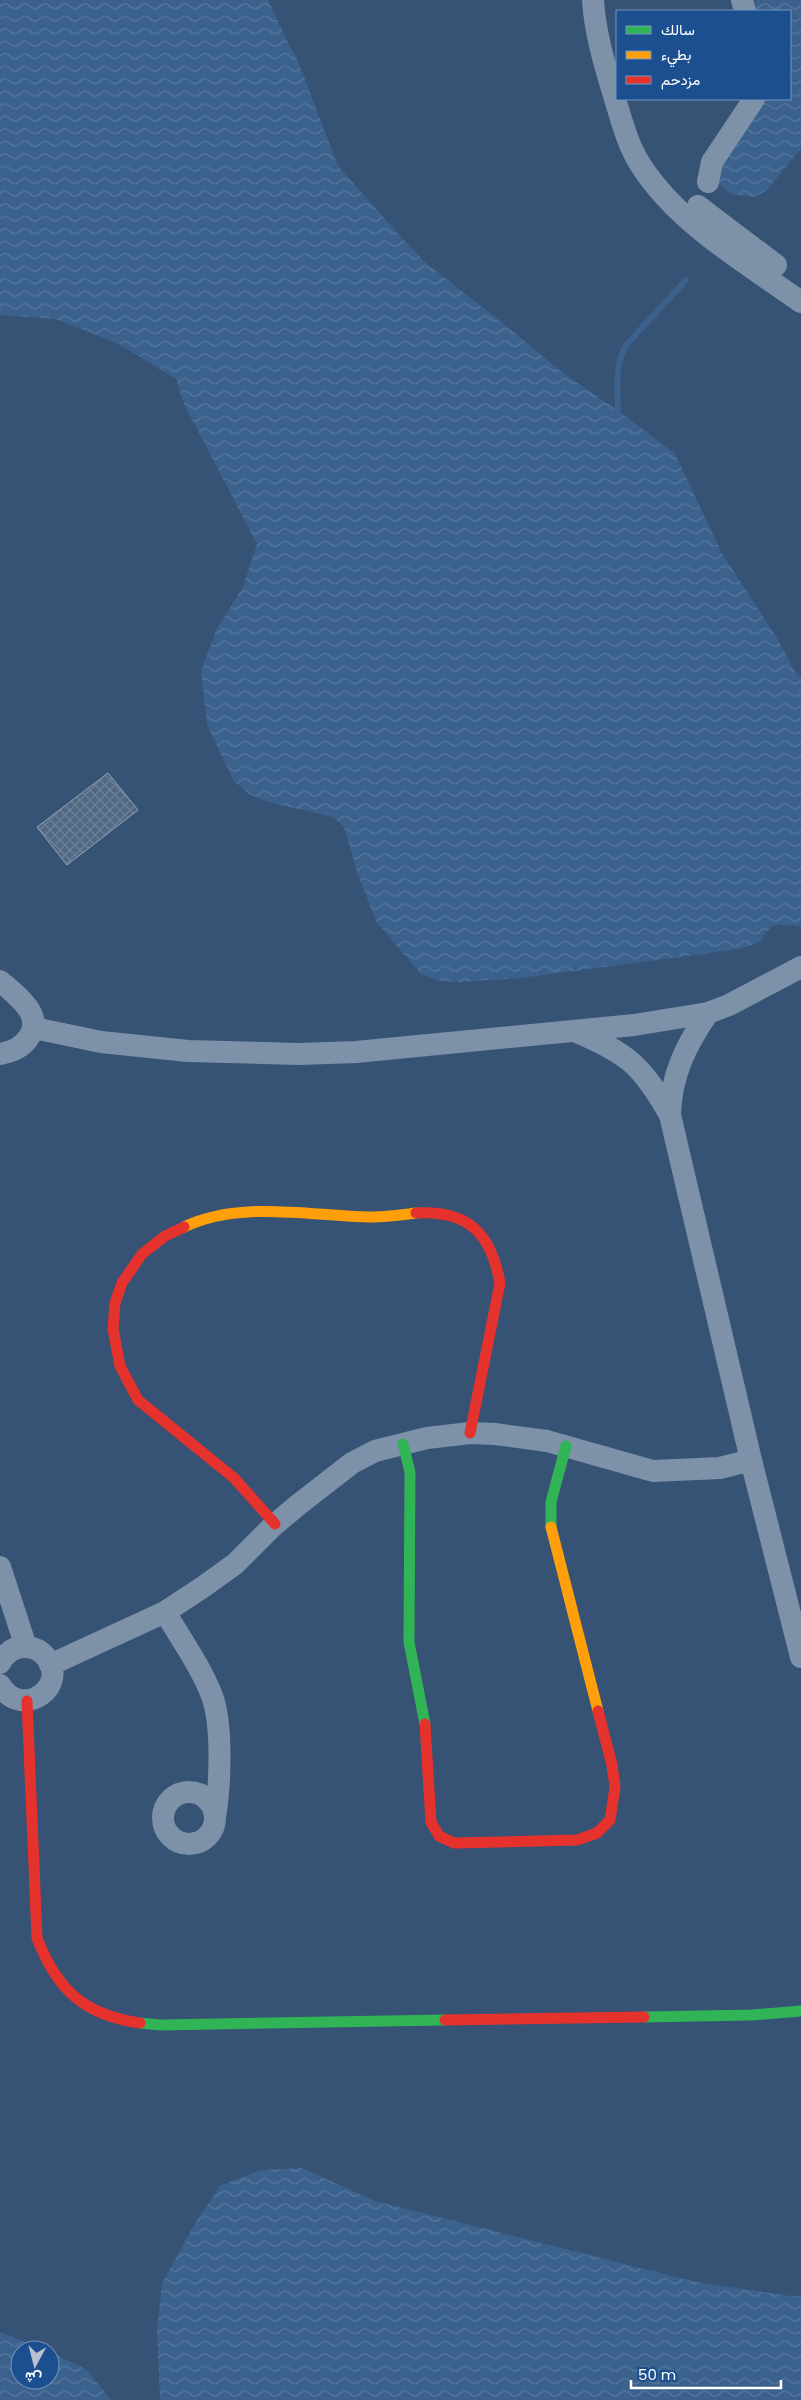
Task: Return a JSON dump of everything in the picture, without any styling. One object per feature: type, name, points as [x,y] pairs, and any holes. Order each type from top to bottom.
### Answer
[{"type":"street","points":[[593,0],[594,26],[598,43],[625,130],[643,168],[667,198],[690,219],[718,242],[801,302]]},
{"type":"street","points":[[606,0],[611,36],[616,53]]},
{"type":"street","points":[[630,100],[642,136],[658,166],[668,179],[708,215],[801,284]]},
{"type":"street","points":[[708,182],[712,162],[753,100]]},
{"type":"street","points":[[34,1028],[101,1042],[188,1051],[300,1054],[356,1052],[634,1025],[708,1013],[729,1005],[801,966]]},
{"type":"street","points":[[0,980],[29,1010],[34,1019],[34,1028],[23,1046],[0,1054]]},
{"type":"street","points":[[708,1013],[694,1033],[678,1065],[671,1096],[670,1115],[751,1460],[801,1657]]},
{"type":"street","points":[[576,1031],[611,1046],[645,1074],[670,1115]]},
{"type":"street","points":[[275,1524],[234,1478],[138,1400],[129,1387],[120,1367],[112,1330],[113,1314],[120,1286],[127,1273],[148,1248],[174,1230],[221,1216],[254,1213],[372,1217],[445,1213],[465,1220],[476,1229],[486,1243],[498,1271],[500,1283],[470,1433]]},
{"type":"street","points":[[50,1664],[165,1612],[235,1564],[275,1524],[365,1455],[427,1438],[470,1433],[495,1434],[566,1446],[653,1471],[720,1468],[751,1460]]},
{"type":"street","points":[[403,1444],[410,1472],[409,1642],[428,1735],[431,1822],[433,1830],[439,1837],[454,1843],[577,1840],[597,1833],[610,1820],[614,1796],[613,1770],[551,1530],[551,1502],[566,1446]]},
{"type":"street","points":[[0,1567],[26,1647]]},
{"type":"street","points":[[165,1612],[213,1697],[216,1709],[220,1768],[215,1818],[209,1835],[198,1842],[186,1844],[169,1835],[163,1824],[165,1806],[173,1796],[192,1792],[208,1783],[220,1768]]},
{"type":"street","points":[[0,1663],[13,1650],[26,1647],[39,1651],[50,1664],[52,1673],[49,1686],[40,1696],[27,1701],[8,1695],[0,1684]]},
{"type":"street","points":[[27,1701],[37,1938],[48,1967],[57,1980],[69,1993],[90,2008],[104,2015],[120,2020],[160,2025],[742,2015],[801,2011]]},
{"type":"street","points":[[192,1792],[208,1800],[215,1818]]},
{"type":"water","points":[[0,0],[268,0],[296,56],[338,166],[402,238],[427,264],[562,372],[624,415],[675,454],[722,553],[777,638],[796,673],[801,677],[801,926],[774,925],[764,934],[761,942],[740,949],[521,978],[461,982],[440,981],[421,974],[377,923],[357,872],[344,827],[333,817],[268,802],[249,794],[234,781],[207,725],[201,671],[217,628],[242,589],[257,544],[184,404],[176,379],[117,343],[55,319],[0,315]]},
{"type":"water","points":[[755,0],[801,0],[801,149],[766,191],[754,197],[731,194],[718,183],[720,158],[763,100],[791,100],[791,10],[756,10]]},
{"type":"water","points":[[302,2168],[375,2201],[696,2282],[801,2296],[801,2400],[160,2400],[157,2329],[162,2283],[197,2220],[221,2185],[261,2170]]},
{"type":"water","points":[[0,2332],[20,2340],[10,2340],[10,2390],[60,2390],[60,2357],[87,2370],[111,2400],[0,2400]]},
{"type":"building","points":[[108,773],[138,810],[67,865],[37,827]]},
{"type":"waterway","points":[[618,411],[618,368],[627,344],[686,280]]},
{"type":"traffic: fast","points":[[403,1444],[410,1472],[409,1642],[425,1724]]},
{"type":"traffic: fast","points":[[551,1527],[551,1502],[566,1446]]},
{"type":"traffic: fast","points":[[644,2017],[752,2015],[801,2011]]},
{"type":"traffic: fast","points":[[140,2023],[160,2025],[445,2020]]},
{"type":"traffic: slow","points":[[184,1227],[228,1214],[252,1212],[370,1217],[416,1213]]},
{"type":"traffic: slow","points":[[551,1527],[598,1711]]},
{"type":"traffic: jam","points":[[416,1213],[434,1213],[450,1216],[474,1228],[483,1238],[496,1266],[500,1283],[470,1433]]},
{"type":"traffic: jam","points":[[184,1227],[165,1236],[142,1254],[122,1283],[115,1303],[113,1329],[120,1366],[138,1400],[234,1478],[275,1524]]},
{"type":"traffic: jam","points":[[27,1701],[37,1938],[54,1972],[75,1997],[103,2014],[140,2023]]},
{"type":"traffic: jam","points":[[425,1724],[431,1822],[439,1836],[454,1843],[577,1840],[597,1833],[610,1820],[615,1787],[612,1765],[598,1711]]},
{"type":"traffic: jam","points":[[445,2020],[644,2017]]}]
